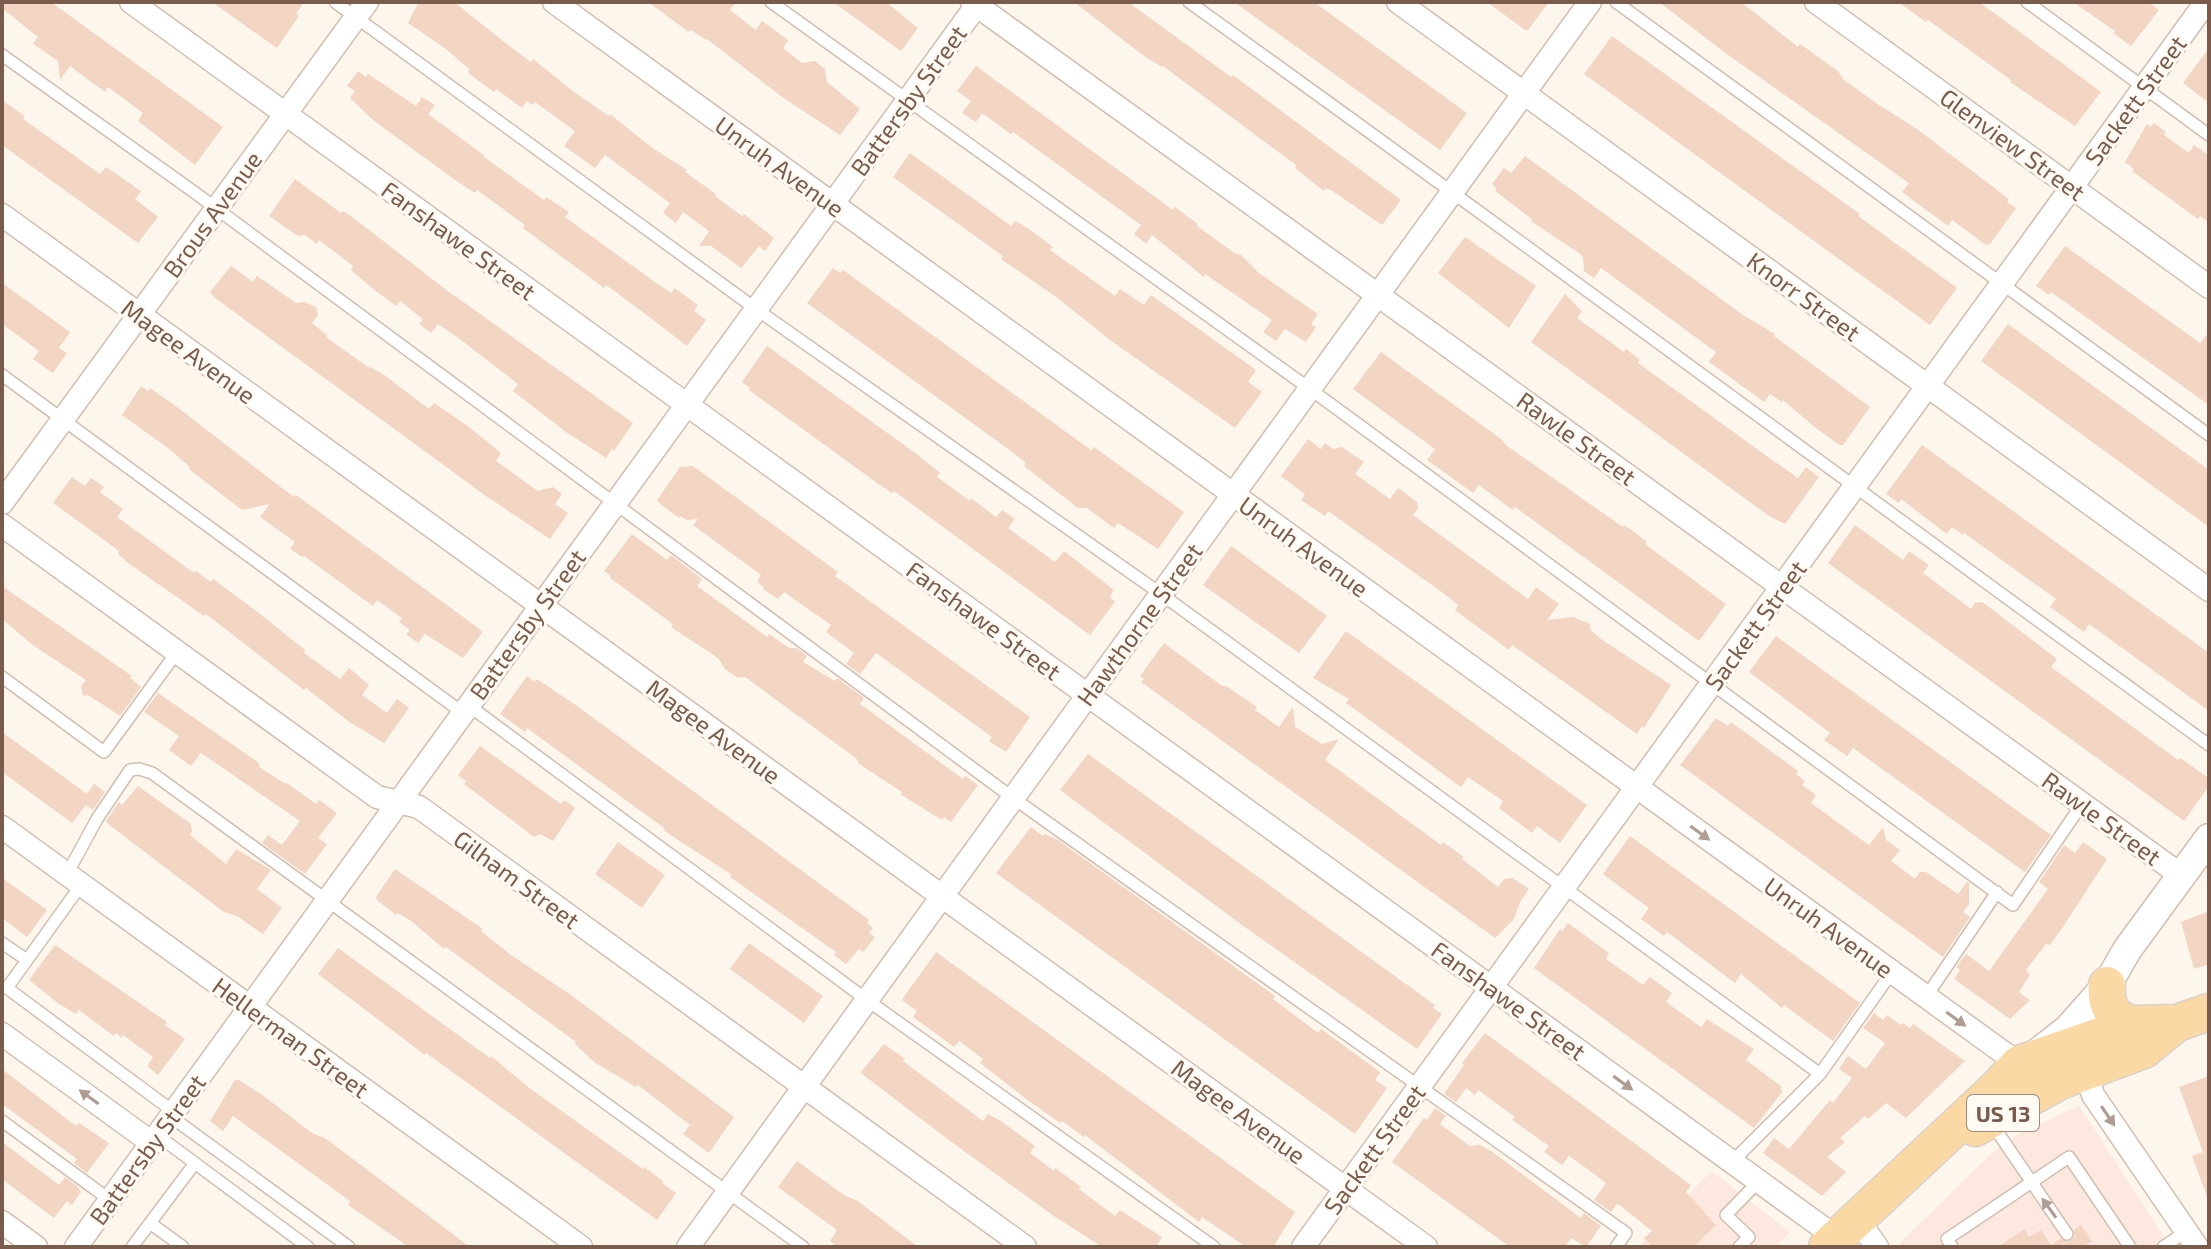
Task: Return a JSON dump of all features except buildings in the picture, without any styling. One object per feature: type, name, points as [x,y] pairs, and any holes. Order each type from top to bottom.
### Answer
[{"type":"main road","points":[[2107,985],[2111,1010],[2122,1021],[2135,1024]]},
{"type":"main road","name":"US 13","points":[[1922,1159],[1989,1120],[2135,1024],[2198,1018]]},
{"type":"main road","name":"US 13","points":[[1849,1238],[1922,1159],[2019,1064],[2075,1065],[2144,1050],[2198,1018]]},
{"type":"street","name":"Fanshawe Street","points":[[131,2],[1732,1162],[1849,1238]]},
{"type":"street","name":"Unruh Avenue","points":[[554,2],[2019,1064]]},
{"type":"street","name":"Knorr Street","points":[[1398,2],[2209,590]]},
{"type":"street","name":"Hawthorne Street","points":[[688,1247],[1590,2]]},
{"type":"street","name":"Glenview Street","points":[[1816,2],[2209,287]]},
{"type":"street","name":"Sackett Street","points":[[1303,1247],[2206,2]]},
{"type":"street","name":"Battersby Street","points":[[76,1247],[976,3]]},
{"type":"street","name":"Rawle Street","points":[[976,3],[2182,876]]},
{"type":"street","name":"Brous Avenue","points":[[2,503],[361,10]]},
{"type":"street","name":"Magee Avenue","points":[[2,215],[1426,1247]]},
{"type":"street","name":"Gilham Street","points":[[2,525],[377,797],[419,807],[1025,1247]]},
{"type":"street","name":"Hellerman Street","points":[[2,827],[581,1247]]},
{"type":"street","points":[[2019,1064],[2068,1029],[2107,985],[2127,950],[2209,838]]},
{"type":"street","points":[[2019,1064],[2040,1029],[2127,950]]},
{"type":"street","points":[[2,1034],[163,1126]]},
{"type":"street","points":[[2075,1065],[2192,1239]]},
{"type":"street","points":[[2,1222],[36,1247]]},
{"type":"lane","points":[[335,2],[361,10],[756,309],[1161,594],[1820,1074]]},
{"type":"lane","points":[[771,2],[1310,389],[2013,905],[2082,804]]},
{"type":"lane","points":[[1189,2],[1453,191],[2209,745]]},
{"type":"lane","points":[[1616,2],[2209,435]]},
{"type":"lane","points":[[2027,2],[2209,135]]},
{"type":"lane","points":[[2,55],[216,209],[1013,798],[1626,1233],[1616,1247]]},
{"type":"lane","points":[[2,375],[1214,1247]]},
{"type":"lane","points":[[2,677],[104,752],[177,652]]},
{"type":"lane","points":[[308,1247],[195,1163],[163,1126],[7,988],[74,879],[97,819],[130,770],[152,773],[803,1247]]},
{"type":"lane","points":[[1926,997],[1997,892]]},
{"type":"lane","points":[[2,943],[27,960]]},
{"type":"lane","points":[[1732,1162],[1820,1074],[1892,972]]},
{"type":"lane","points":[[1989,1120],[2067,1234]]},
{"type":"lane","points":[[2,1121],[110,1200]]},
{"type":"lane","points":[[163,1126],[349,1247]]},
{"type":"lane","points":[[1952,1247],[1947,1239],[2069,1157],[2130,1247]]},
{"type":"lane","points":[[132,1247],[195,1163]]},
{"type":"lane","points":[[1739,1247],[1749,1237],[1726,1215],[1759,1181]]},
{"type":"lane","points":[[150,1223],[183,1247]]},
{"type":"lane","points":[[2163,1247],[2192,1239]]},
{"type":"shaded area","points":[[2079,1106],[2166,1240],[2154,1247],[1903,1247],[1900,1243],[1991,1154],[2020,1133]]},
{"type":"shaded area","points":[[1711,1171],[1790,1232],[1776,1247],[1639,1247]]}]
